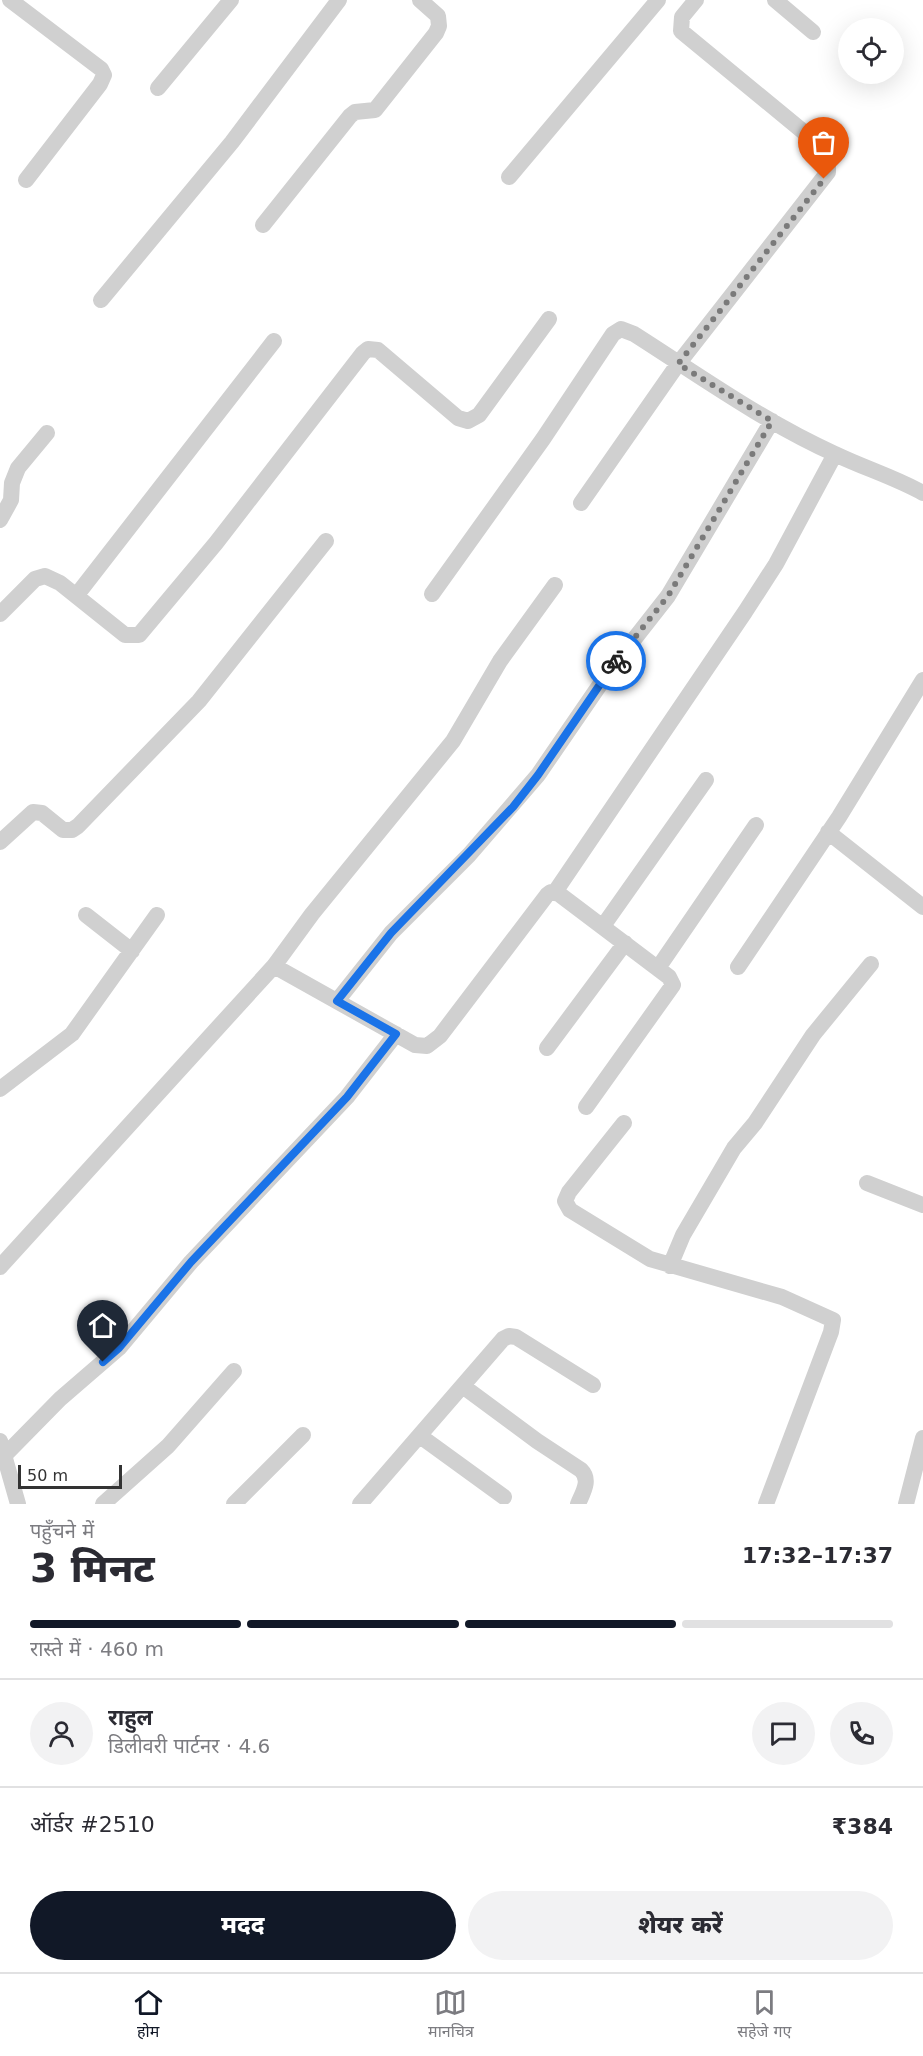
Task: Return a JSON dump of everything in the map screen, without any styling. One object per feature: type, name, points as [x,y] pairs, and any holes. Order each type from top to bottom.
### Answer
[{"type":"street","points":[[10,0],[101,69],[104,75],[100,84],[26,180]]},
{"type":"street","points":[[158,88],[231,0]]},
{"type":"street","points":[[101,300],[239,134],[339,0]]},
{"type":"street","points":[[263,225],[350,116],[355,112],[375,110],[436,33],[439,26],[438,16],[420,0]]},
{"type":"street","points":[[509,177],[658,0]]},
{"type":"street","points":[[775,0],[813,32]]},
{"type":"street","points":[[581,503],[678,364],[824,179],[829,164],[824,151],[817,143],[684,35],[680,22],[692,1]]},
{"type":"street","points":[[0,614],[40,576],[50,577],[126,635],[139,635],[216,543],[363,353],[368,350],[378,350],[458,418],[468,421],[479,415],[549,319]]},
{"type":"street","points":[[432,594],[543,439],[613,334],[621,329],[628,331],[772,421],[835,454],[887,474],[923,493]]},
{"type":"street","points":[[76,596],[274,342]]},
{"type":"street","points":[[337,1001],[391,933],[469,855],[538,775],[610,670],[668,596],[772,421]]},
{"type":"street","points":[[0,520],[11,500],[12,483],[18,468],[47,433]]},
{"type":"street","points":[[274,966],[396,1034],[421,1046],[433,1043],[547,895],[555,892],[776,564],[835,454]]},
{"type":"street","points":[[0,842],[33,812],[42,813],[63,830],[72,830],[78,825],[199,701],[326,541]]},
{"type":"street","points":[[0,1267],[274,966],[312,914],[453,741],[500,661],[555,585]]},
{"type":"street","points":[[738,967],[828,832],[923,680]]},
{"type":"street","points":[[603,926],[706,780]]},
{"type":"street","points":[[658,968],[756,825]]},
{"type":"street","points":[[828,832],[923,906]]},
{"type":"street","points":[[555,892],[672,980],[672,988],[586,1107]]},
{"type":"street","points":[[86,915],[132,951]]},
{"type":"street","points":[[0,1089],[72,1034],[157,915]]},
{"type":"street","points":[[546,1048],[624,943]]},
{"type":"street","points":[[670,1266],[682,1235],[734,1148],[756,1123],[813,1035],[872,964]]},
{"type":"street","points":[[18,1504],[2,1449],[119,1348],[191,1262],[347,1097],[396,1034]]},
{"type":"street","points":[[624,1123],[569,1192],[565,1201],[566,1206],[650,1259],[782,1297],[833,1320],[831,1332],[766,1504]]},
{"type":"street","points":[[867,1183],[923,1205]]},
{"type":"street","points":[[360,1504],[503,1340],[510,1336],[516,1337],[593,1385]]},
{"type":"street","points":[[103,1504],[168,1446],[234,1371]]},
{"type":"street","points":[[464,1387],[586,1475],[578,1504]]},
{"type":"street","points":[[234,1504],[303,1435]]},
{"type":"street","points":[[420,1436],[504,1497]]},
{"type":"street","points":[[906,1504],[923,1438]]},
{"type":"way so far","points":[[616,661],[668,596],[772,421],[678,364],[824,179]]},
{"type":"route","points":[[103,1362],[119,1348],[191,1262],[347,1097],[396,1034],[337,1001],[391,933],[513,807],[562,741],[616,661]]}]
